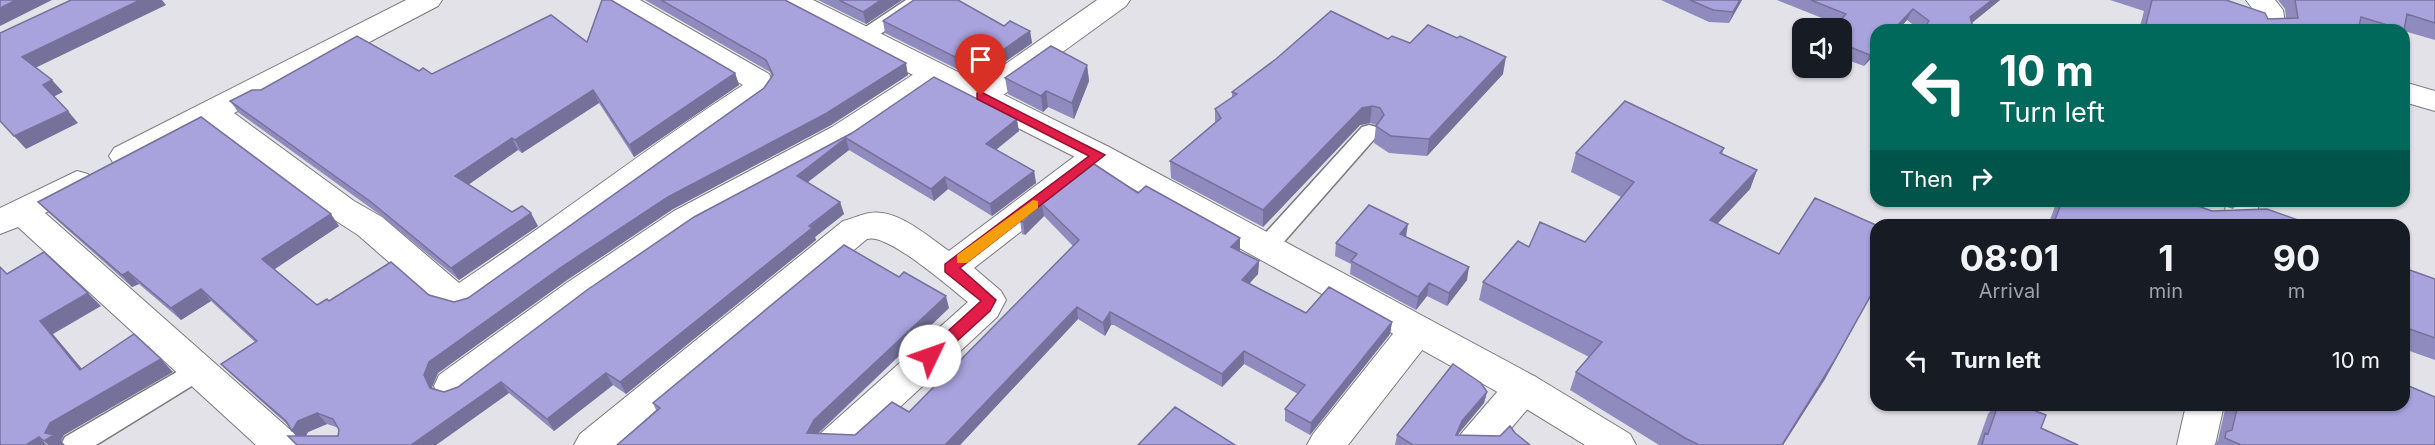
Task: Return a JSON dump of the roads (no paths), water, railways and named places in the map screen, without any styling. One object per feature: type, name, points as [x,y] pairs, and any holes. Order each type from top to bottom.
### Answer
[{"type":"street","points":[[282,445],[271,438],[199,369],[10,217],[428,0]]},
{"type":"street","points":[[211,111],[301,176],[342,209],[376,231],[450,296],[462,299],[552,237],[681,140],[756,91],[760,86],[758,81],[620,0]]},
{"type":"street","points":[[792,0],[862,38],[1098,155],[1523,388],[1617,445]]},
{"type":"street","points":[[981,96],[1116,0]]},
{"type":"street","points":[[2260,0],[2269,10],[2271,24]]},
{"type":"street","points":[[452,386],[580,291],[686,219],[843,135],[935,74]]},
{"type":"street","points":[[2410,94],[2435,101]]},
{"type":"street","points":[[955,265],[1098,155]]},
{"type":"street","points":[[592,445],[606,431],[863,226],[886,226],[955,265],[989,300],[985,307],[833,445]]},
{"type":"street","points":[[1326,445],[1417,330]]},
{"type":"street","points":[[1474,445],[1523,388]]},
{"type":"street","points":[[2196,445],[2204,411]]},
{"type":"lane","points":[[862,38],[919,0]]},
{"type":"lane","points":[[1266,246],[1370,132]]},
{"type":"lane","points":[[74,445],[199,369]]}]
